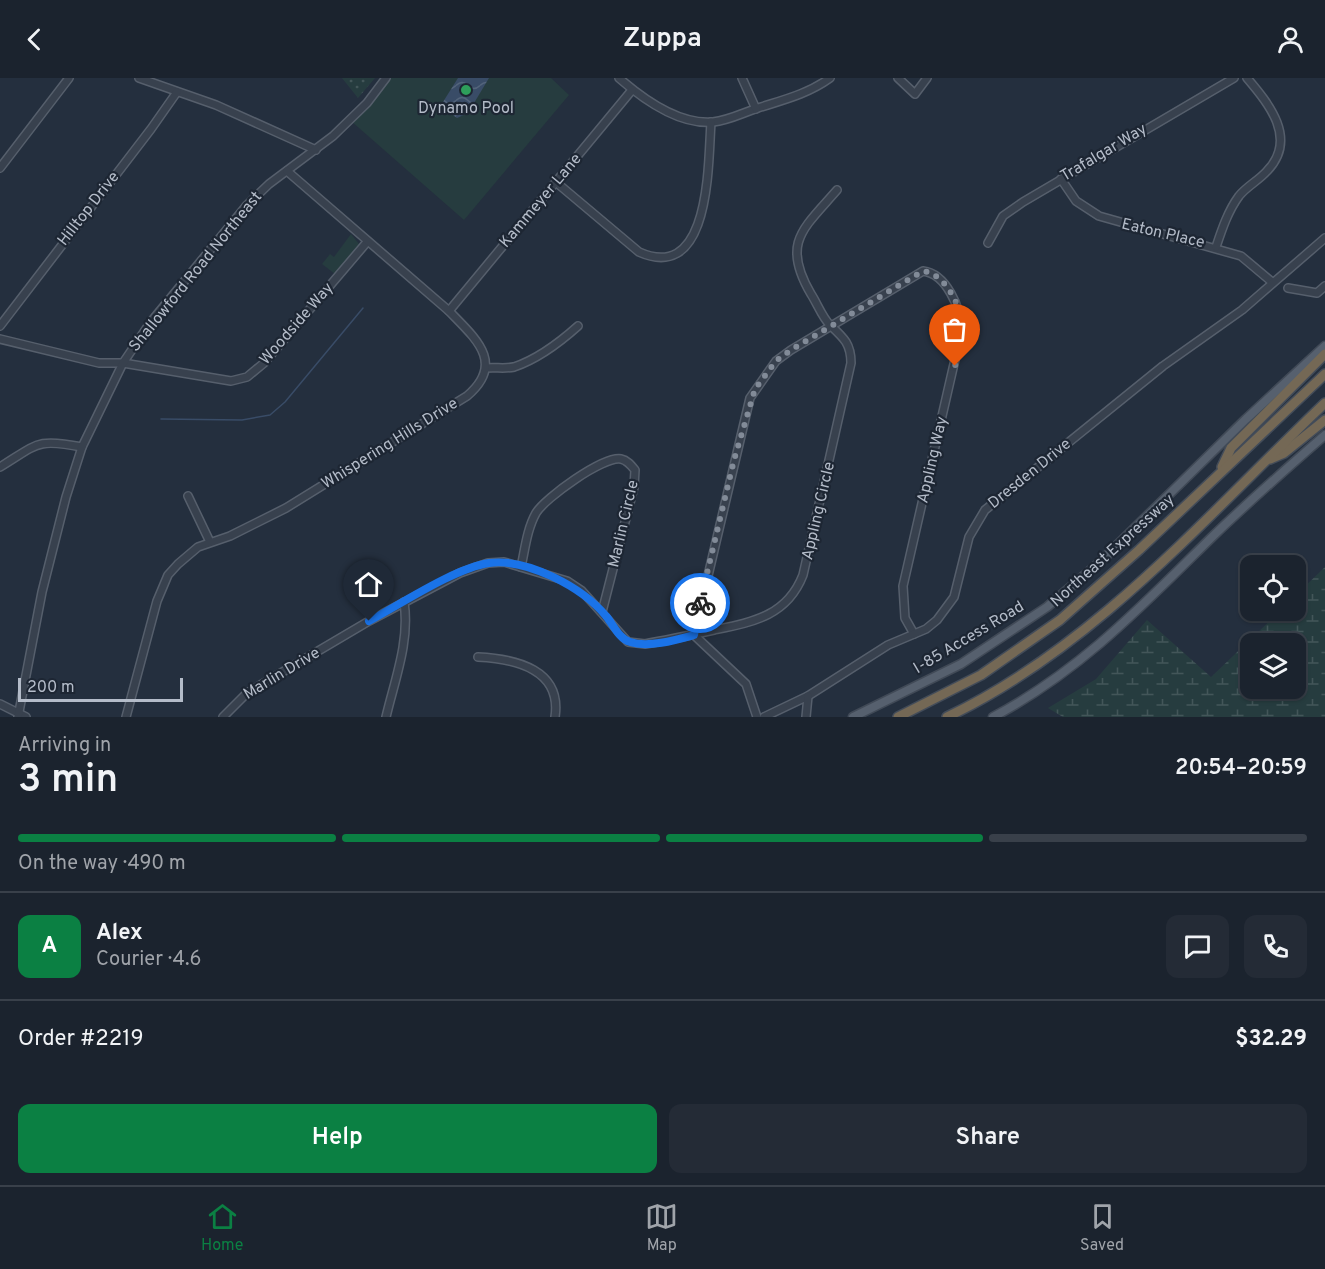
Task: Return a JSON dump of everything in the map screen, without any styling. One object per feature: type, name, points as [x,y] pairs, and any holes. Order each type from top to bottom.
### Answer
[{"type":"highway","points":[[1218,473],[1231,447],[1325,354]]},
{"type":"highway","name":"Northeast Expressway","points":[[898,717],[981,675],[1060,620],[1131,558],[1218,473],[1325,374]]},
{"type":"highway","points":[[947,717],[1018,678],[1090,625],[1137,584],[1325,403]]},
{"type":"highway","points":[[1262,462],[1284,453],[1325,420]]},
{"type":"main road","name":"I-85 Access Road","points":[[853,717],[961,664],[1047,608],[1099,563],[1246,419],[1325,346]]},
{"type":"main road","points":[[993,717],[1050,683],[1098,648],[1255,496],[1325,435]]},
{"type":"street","points":[[0,168],[69,78]]},
{"type":"street","points":[[139,78],[216,105],[316,150]]},
{"type":"street","name":"Shallowford Road Northeast","points":[[18,714],[42,592],[66,497],[82,447],[123,363],[150,323],[247,206],[269,184],[316,150],[367,103],[386,78]]},
{"type":"street","points":[[619,78],[632,90],[661,108],[690,119],[711,122],[732,119],[800,94],[830,78]]},
{"type":"street","points":[[742,78],[756,109]]},
{"type":"street","points":[[898,78],[915,94],[927,78]]},
{"type":"street","name":"Trafalgar Way","points":[[988,243],[1003,216],[1061,179],[1234,78]]},
{"type":"street","points":[[1216,247],[1225,220],[1237,198],[1272,165],[1280,144],[1280,124],[1274,112],[1247,78]]},
{"type":"street","name":"Kammeyer Lane","points":[[449,311],[632,90]]},
{"type":"street","name":"Hilltop Drive","points":[[0,326],[177,92]]},
{"type":"street","points":[[556,183],[639,252],[650,256],[672,256],[689,244],[703,208],[711,122]]},
{"type":"street","points":[[287,171],[449,311],[479,343],[484,352],[486,368],[513,367],[560,342],[578,326]]},
{"type":"street","name":"Eaton Place","points":[[1061,179],[1076,201],[1099,216],[1241,255],[1272,282]]},
{"type":"street","name":"Appling Circle","points":[[694,635],[750,624],[779,609],[798,589],[817,518],[851,363],[851,350],[846,339],[830,324],[799,273],[796,250],[807,223],[837,190]]},
{"type":"street","name":"Dresden Drive","points":[[764,717],[808,696],[888,645],[926,629],[946,610],[954,597],[969,537],[985,510],[1163,366],[1242,310],[1325,238]]},
{"type":"street","name":"Woodside Way","points":[[0,339],[99,363],[123,363],[217,381],[231,381],[247,377],[264,363],[368,242]]},
{"type":"street","name":"Appling Way","points":[[830,324],[912,276],[928,272],[943,282],[961,317],[960,345],[903,586],[905,618],[914,634]]},
{"type":"street","points":[[1288,288],[1317,293],[1325,286]]},
{"type":"street","points":[[757,717],[747,684],[694,635],[750,398],[776,361],[830,324]]},
{"type":"street","name":"Whispering Hills Drive","points":[[126,717],[161,587],[182,559],[210,542],[286,508],[467,396],[476,388],[486,368]]},
{"type":"street","points":[[0,467],[22,452],[47,441],[82,447]]},
{"type":"street","name":"Marlin Circle","points":[[521,567],[531,523],[547,499],[607,461],[619,458],[627,461],[635,470],[634,487],[602,612]]},
{"type":"street","points":[[188,496],[210,542]]},
{"type":"street","name":"Marlin Drive","points":[[223,717],[247,693],[404,602],[472,567],[504,562],[567,582],[582,591],[628,642],[645,644],[694,635]]},
{"type":"street","points":[[386,717],[405,637],[407,623],[404,602]]},
{"type":"street","points":[[478,657],[539,672],[556,693],[555,717]]},
{"type":"street","points":[[806,717],[808,696]]},
{"type":"street","points":[[0,704],[26,717]]},
{"type":"green space","points":[[342,78],[375,78],[358,98]]},
{"type":"green space","points":[[384,78],[551,78],[569,95],[464,220],[351,121]]},
{"type":"green space","points":[[351,234],[359,244],[335,274],[322,264],[330,254],[334,257]]},
{"type":"green space","points":[[1325,567],[1325,717],[1063,717],[1048,708],[1096,679],[1147,620],[1211,677],[1240,649],[1240,699],[1306,699],[1306,633],[1257,633],[1270,621],[1306,621],[1306,585]]},
{"type":"water","name":"Dynamo Pool","points":[[458,78],[489,78],[468,113],[457,118],[446,110],[443,102]]},
{"type":"waterway","points":[[161,419],[242,420],[270,415],[285,402],[363,308]]},
{"type":"way so far","points":[[700,603],[750,398],[776,361],[830,324],[923,271],[933,274],[943,282],[961,317],[962,329],[955,366]]},
{"type":"place","name":"Dynamo Pool","points":[[466,90]]},
{"type":"route","points":[[369,621],[472,567],[504,562],[567,582],[582,591],[621,636],[635,644],[694,635],[700,603]]}]
